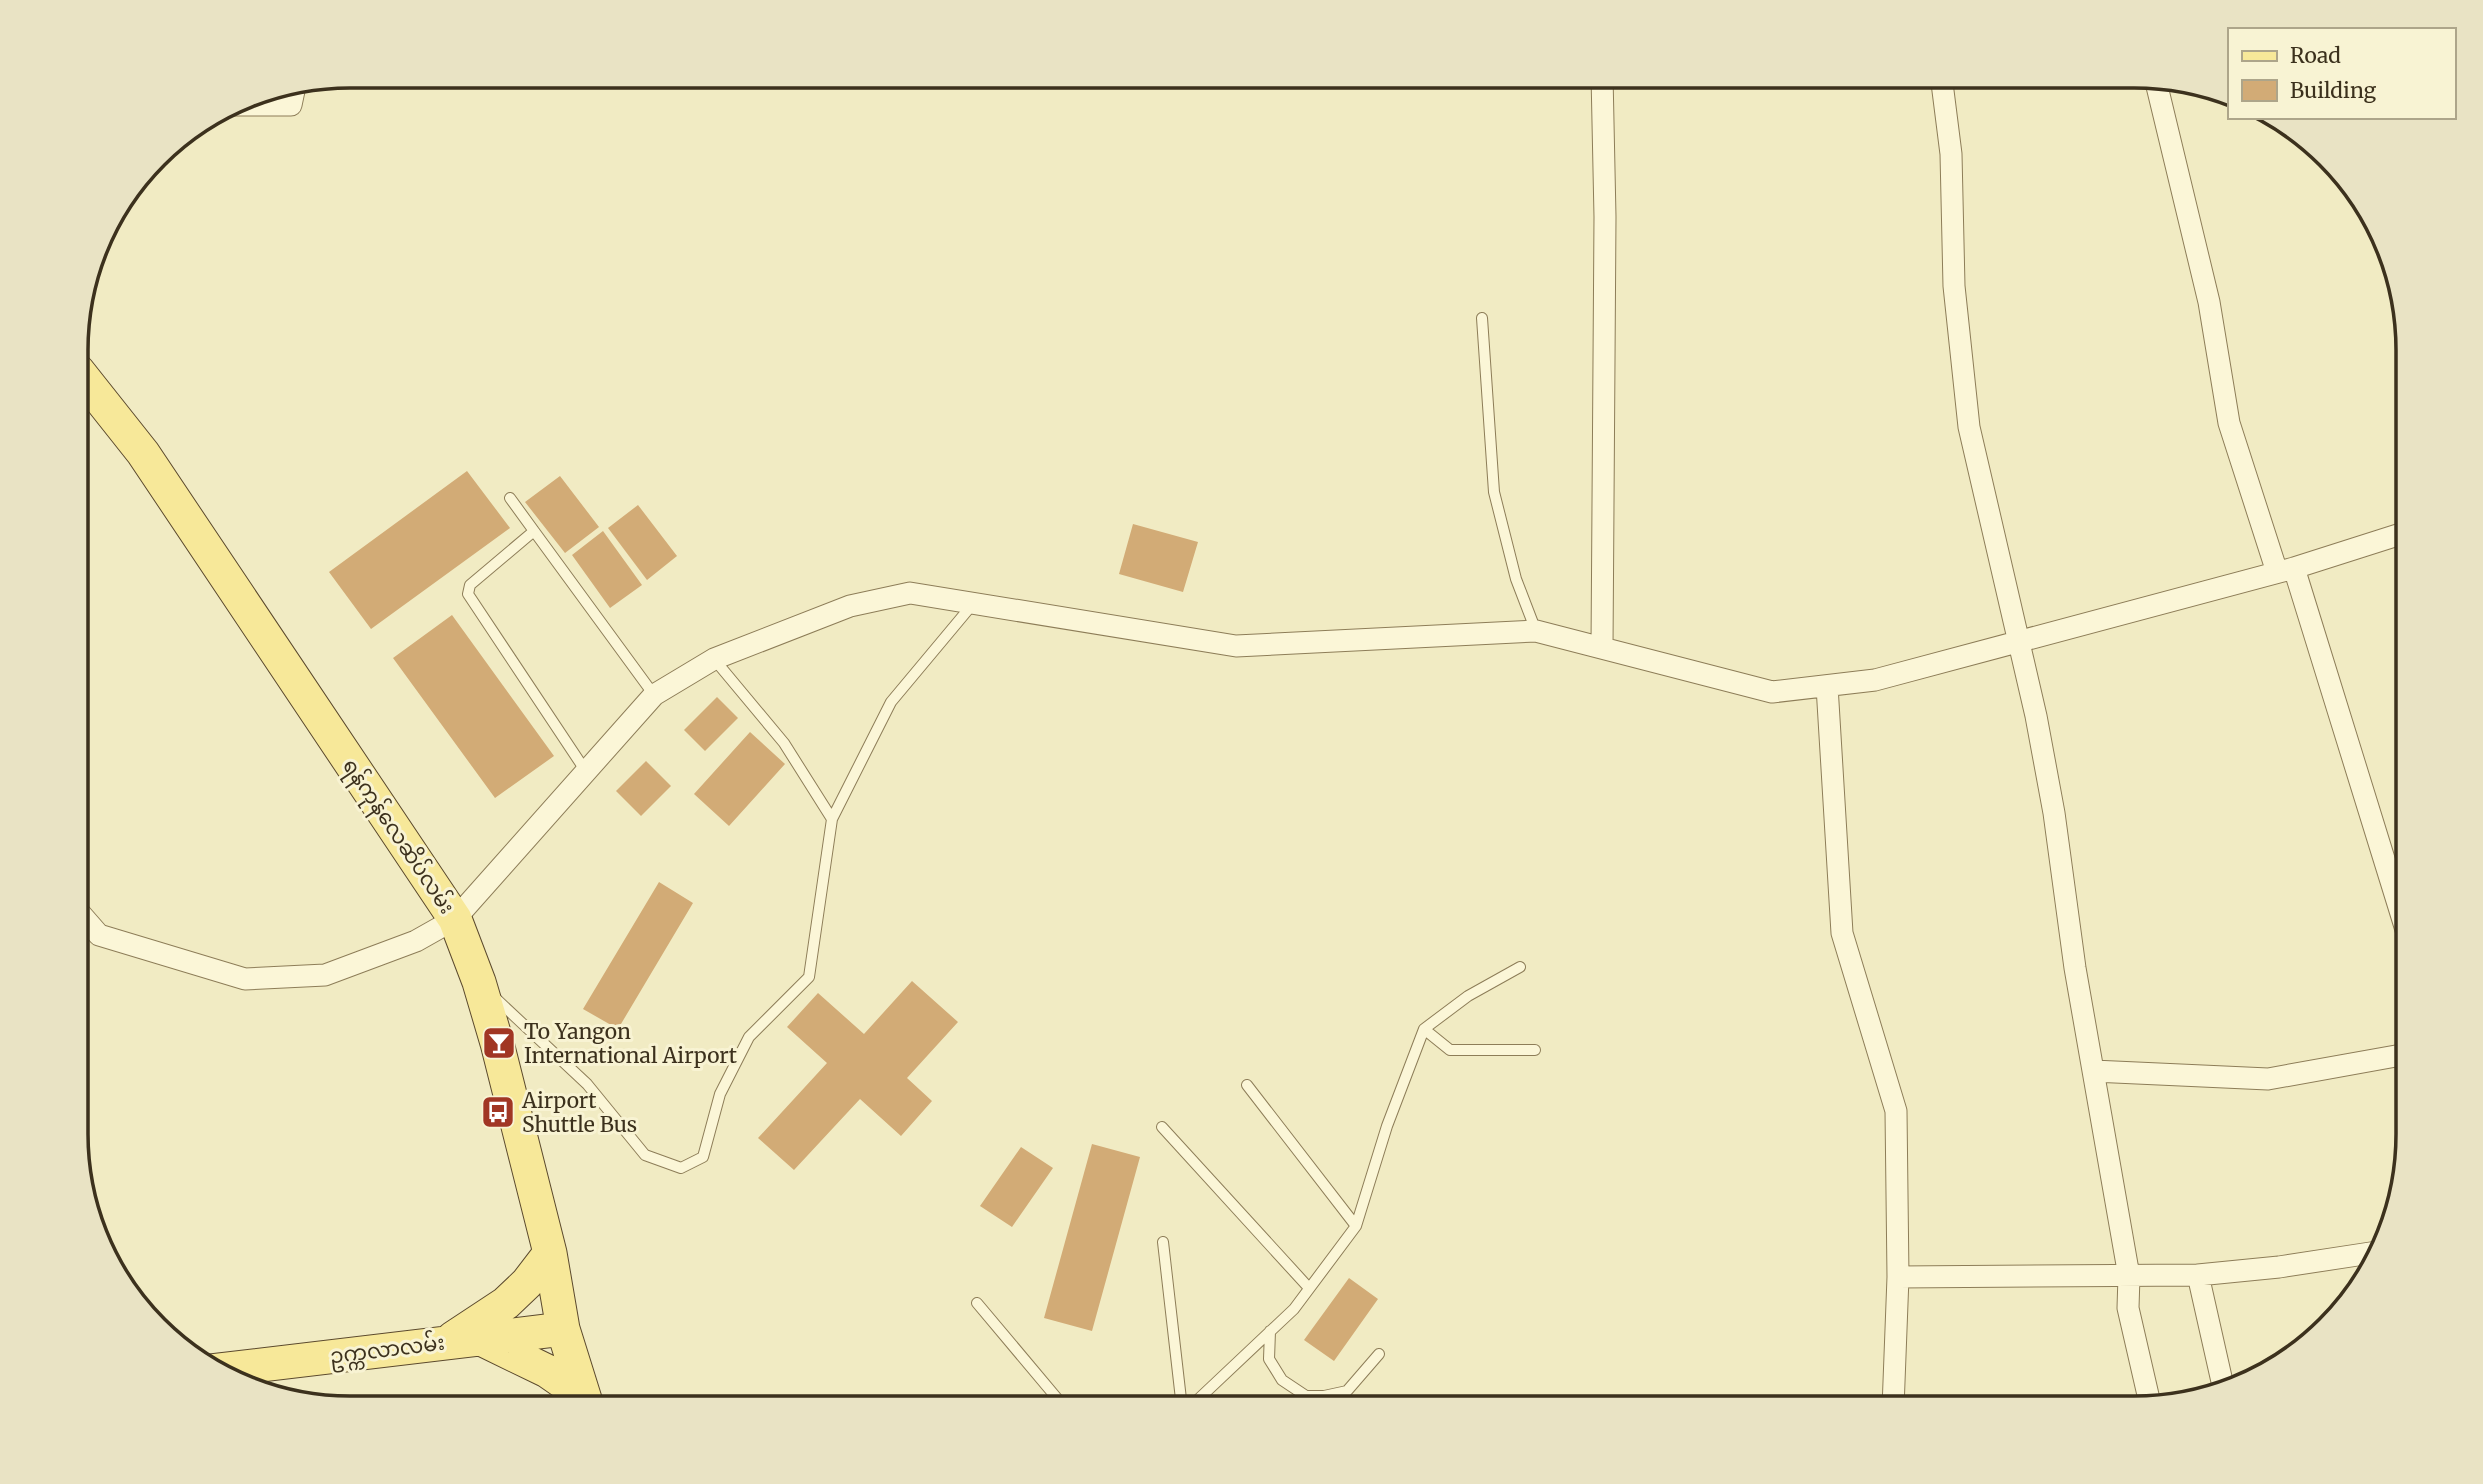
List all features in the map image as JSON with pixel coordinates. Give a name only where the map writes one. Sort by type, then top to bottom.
[{"type":"main road","name":"ရန်ကုန်လေဆိပ်လမ်း","points":[[88,384],[143,453],[454,919],[479,982],[497,1043],[550,1252],[563,1329],[583,1396]]},
{"type":"main road","points":[[550,1252],[527,1283],[463,1340],[547,1371],[577,1396]]},
{"type":"main road","name":"ဥက္ကလာလမ်း","points":[[231,1368],[563,1329]]},
{"type":"street","points":[[1602,88],[1605,230],[1602,648]]},
{"type":"street","points":[[1943,88],[1951,154],[1954,286],[1969,427],[2036,716],[2054,813],[2064,897],[2129,1276],[2128,1308],[2148,1396]]},
{"type":"street","points":[[2158,89],[2209,303],[2229,423],[2286,570],[2396,900]]},
{"type":"street","points":[[255,105],[291,104],[293,94]]},
{"type":"street","points":[[88,922],[99,935],[245,979],[325,975],[416,941],[454,919],[654,695],[714,659],[850,606],[909,593],[1236,646],[1536,631],[1772,692],[1875,680],[2286,570],[2396,535]]},
{"type":"street","points":[[1827,686],[1842,933],[1896,1111],[1898,1277],[1893,1396]]},
{"type":"street","points":[[2093,1071],[2269,1079],[2396,1056]]},
{"type":"street","points":[[1898,1277],[2198,1275],[2279,1267],[2367,1254]]},
{"type":"street","points":[[2198,1275],[2222,1382]]},
{"type":"lane","points":[[1482,318],[1494,492],[1516,579],[1536,631]]},
{"type":"lane","points":[[510,498],[654,695]]},
{"type":"lane","points":[[534,531],[470,585],[468,594],[586,770]]},
{"type":"lane","points":[[479,982],[587,1084],[645,1155],[681,1168],[703,1157],[720,1094],[749,1037],[809,977],[832,819],[891,702],[972,605]]},
{"type":"lane","points":[[714,659],[784,743],[832,819]]},
{"type":"lane","points":[[1202,1396],[1294,1309],[1356,1226],[1387,1126],[1424,1029],[1468,996],[1520,967]]},
{"type":"lane","points":[[1424,1029],[1450,1050],[1535,1050]]},
{"type":"lane","points":[[1247,1085],[1356,1226]]},
{"type":"lane","points":[[1162,1127],[1310,1287]]},
{"type":"lane","points":[[1163,1242],[1181,1396]]},
{"type":"lane","points":[[976,1303],[1055,1396]]},
{"type":"lane","points":[[1270,1331],[1269,1359],[1282,1380],[1306,1395],[1347,1391],[1379,1354]]},
{"type":"building","points":[[467,471],[510,528],[371,629],[329,572]]},
{"type":"building","points":[[560,476],[599,527],[565,553],[525,502]]},
{"type":"building","points":[[638,505],[677,556],[647,580],[608,528]]},
{"type":"building","points":[[1133,524],[1198,542],[1183,592],[1119,574]]},
{"type":"building","points":[[603,531],[642,585],[610,608],[572,555]]},
{"type":"building","points":[[452,615],[554,756],[495,798],[393,658]]},
{"type":"building","points":[[717,697],[738,718],[705,751],[684,730]]},
{"type":"building","points":[[750,732],[785,764],[729,826],[694,794]]},
{"type":"building","points":[[646,761],[671,786],[641,816],[616,791]]},
{"type":"building","points":[[659,882],[693,903],[618,1029],[583,1009]]},
{"type":"building","points":[[912,981],[958,1022],[907,1078],[932,1101],[901,1136],[860,1099],[794,1170],[758,1138],[827,1063],[787,1027],[818,993],[864,1034]]},
{"type":"building","points":[[1092,1144],[1140,1157],[1092,1331],[1044,1318]]},
{"type":"building","points":[[1021,1147],[1053,1168],[1012,1227],[980,1206]]},
{"type":"building","points":[[1349,1278],[1378,1299],[1334,1361],[1304,1340]]},
{"type":"place","name":"To Yangon International Airport","points":[[499,1043]]},
{"type":"place","name":"Airport Shuttle Bus","points":[[498,1112]]}]
